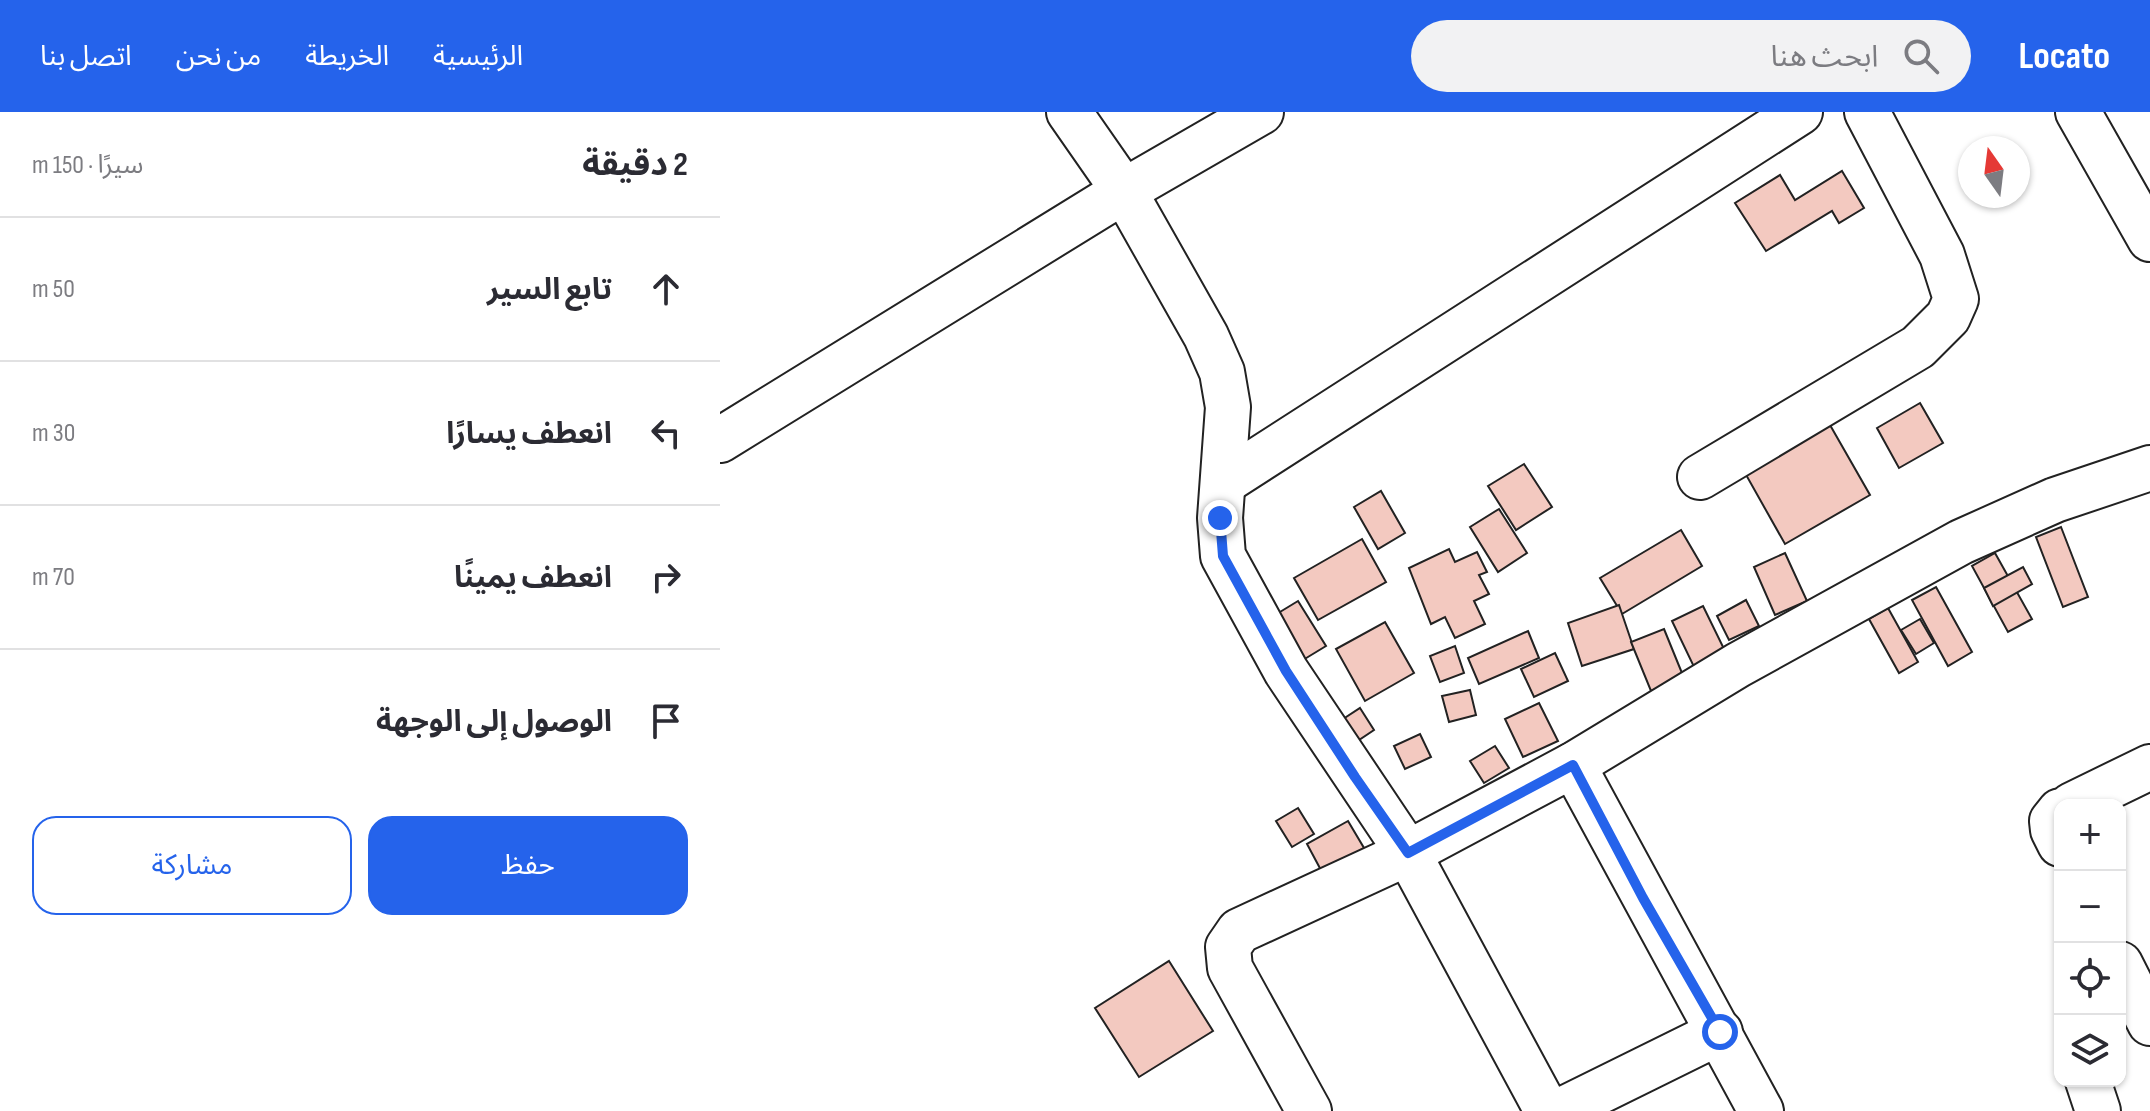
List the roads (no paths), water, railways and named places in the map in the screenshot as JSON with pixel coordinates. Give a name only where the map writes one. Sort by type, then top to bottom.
[{"type":"street","points":[[1069,112],[1124,191],[1206,336],[1222,372],[1228,407],[1220,518],[1223,556],[1286,671],[1408,853],[1545,1107],[1553,1111],[1566,1108],[1720,1032]]},
{"type":"street","points":[[720,440],[1124,191],[1261,112]]},
{"type":"street","points":[[1224,482],[1800,112]]},
{"type":"street","points":[[1700,477],[1918,347],[1948,317],[1956,299],[1942,255],[1867,112]]},
{"type":"street","points":[[2078,112],[2148,232]]},
{"type":"street","points":[[1309,1111],[1230,968],[1228,947],[1239,931],[1408,853],[1573,765],[1738,665],[1961,542],[2055,500],[2150,468]]},
{"type":"street","points":[[1573,765],[1761,1111]]},
{"type":"street","points":[[2084,799],[2150,767]]},
{"type":"street","points":[[2126,976],[2150,1023],[2126,1037]]},
{"type":"street","points":[[2090,1087],[2098,1111]]}]
